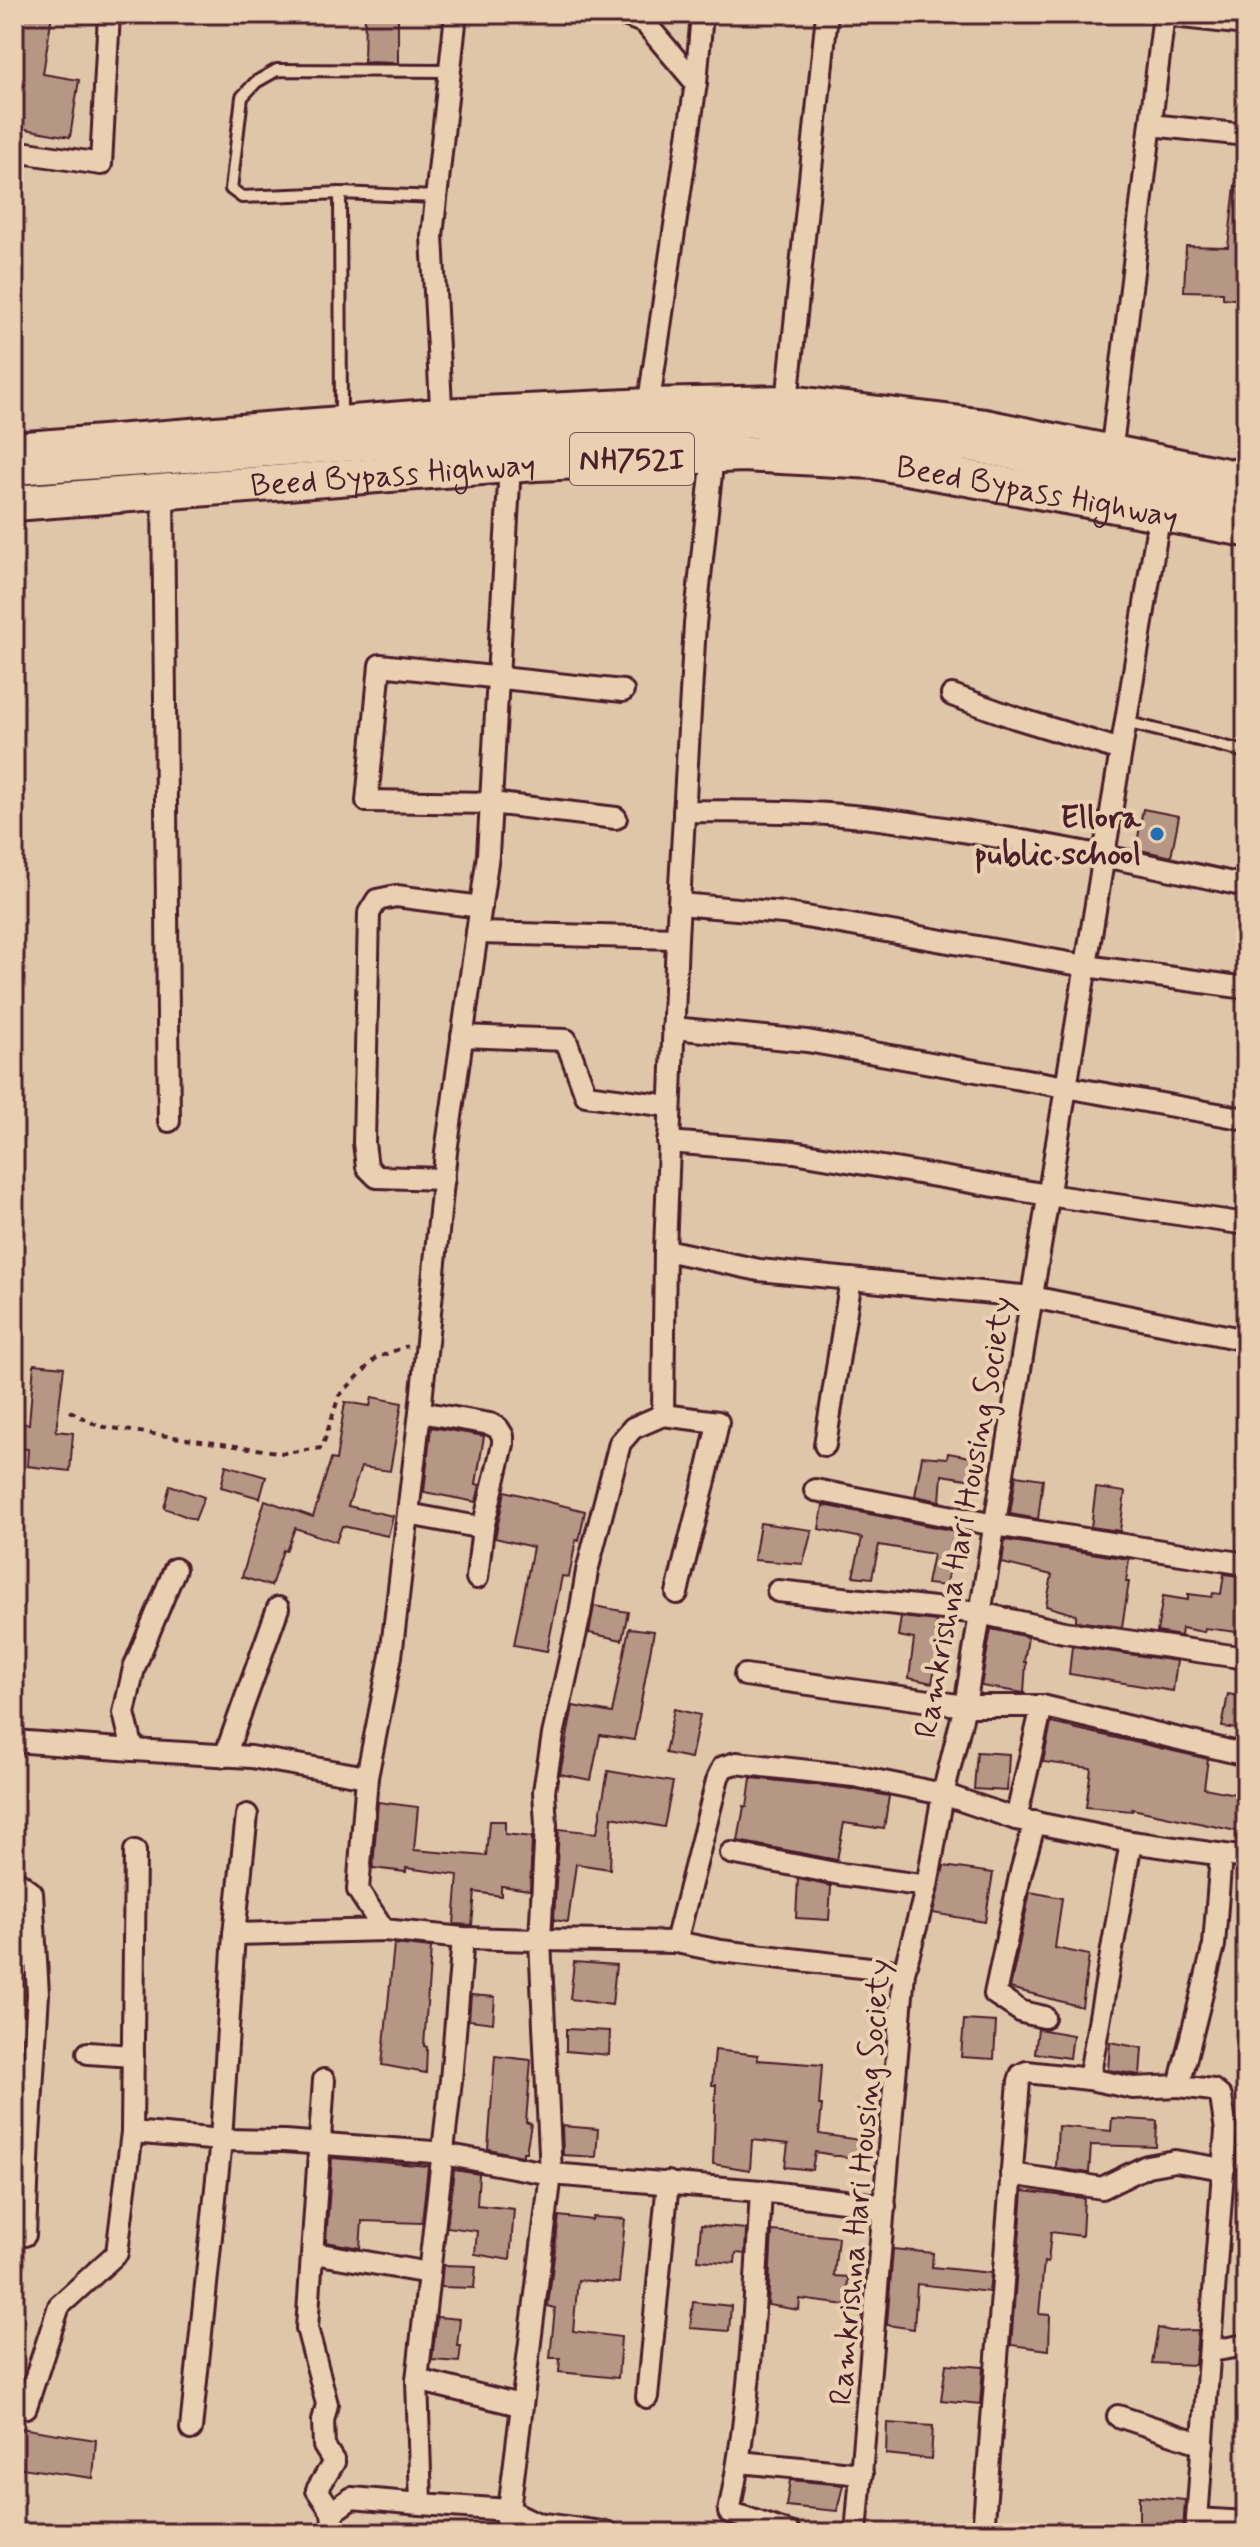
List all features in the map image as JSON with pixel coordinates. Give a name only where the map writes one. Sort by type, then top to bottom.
[{"type":"highway","name":"Beed Bypass Highway","points":[[14,467],[442,424],[648,413],[750,420],[787,411],[971,444],[1111,460],[1161,507],[1246,497]]},
{"type":"highway","name":"Beed Bypass Highway","points":[[14,503],[163,500],[510,472],[712,462],[743,454],[874,461],[1161,507],[1246,529]]},
{"type":"street","points":[[14,151],[101,164],[109,14]]},
{"type":"street","points":[[442,424],[432,236],[456,14]]},
{"type":"street","points":[[622,14],[645,23],[696,83]]},
{"type":"street","points":[[648,413],[696,83],[702,14]]},
{"type":"street","points":[[787,411],[827,14]]},
{"type":"street","points":[[1246,24],[1164,14],[1111,460],[1246,475]]},
{"type":"street","points":[[1151,125],[1246,135]]},
{"type":"street","points":[[14,445],[341,432]]},
{"type":"street","points":[[663,1415],[669,1106],[677,938],[695,624],[712,462]]},
{"type":"street","points":[[384,1930],[358,1890],[367,1777],[391,1656],[444,1179],[488,855],[510,472]]},
{"type":"street","points":[[14,518],[163,500],[169,1121]]},
{"type":"street","points":[[1161,507],[1246,543]]},
{"type":"street","name":"Ramkrishna Hari Housing Society","points":[[856,2533],[904,1972],[927,1886],[943,1794],[965,1706],[1161,507]]},
{"type":"street","points":[[616,818],[491,803],[367,801],[380,665],[623,691]]},
{"type":"street","points":[[952,695],[1121,750]]},
{"type":"street","points":[[684,811],[877,818],[1104,855],[1246,886]]},
{"type":"street","points":[[444,1179],[377,1177],[367,1167],[364,1143],[369,913],[377,900],[396,896],[481,907]]},
{"type":"street","points":[[679,904],[783,913],[1086,966],[1246,988]]},
{"type":"street","points":[[477,933],[677,938]]},
{"type":"street","points":[[673,1028],[807,1041],[1246,1119]]},
{"type":"street","points":[[462,1036],[566,1040],[586,1095],[669,1106]]},
{"type":"street","points":[[668,1142],[794,1152],[1048,1195],[1246,1224]]},
{"type":"street","points":[[665,1250],[759,1270],[1032,1297],[1246,1340]]},
{"type":"street","points":[[825,1445],[851,1279]]},
{"type":"street","points":[[420,1412],[490,1424],[498,1428],[503,1436],[483,1528],[477,1578]]},
{"type":"street","points":[[503,2533],[509,2510],[551,2174],[540,1940],[546,1825],[544,1791],[587,1571],[620,1443],[633,1428],[663,1415],[718,1422],[707,1481],[690,1535],[677,1593]]},
{"type":"street","points":[[815,1490],[995,1525],[1246,1564]]},
{"type":"street","points":[[408,1514],[483,1528]]},
{"type":"street","points":[[133,1750],[124,1713],[134,1668],[175,1569]]},
{"type":"street","points":[[778,1591],[980,1613],[1064,1632],[1246,1658]]},
{"type":"street","points":[[225,1756],[278,1608]]},
{"type":"street","points":[[745,1675],[965,1706],[1042,1706],[1246,1755]]},
{"type":"street","points":[[1042,1706],[1021,1872],[995,1994],[1022,2012],[1044,2017]]},
{"type":"street","points":[[14,1741],[251,1757],[367,1777]]},
{"type":"street","points":[[676,1942],[718,1777],[723,1767],[736,1763],[854,1776],[943,1794],[1026,1820],[1131,1842],[1246,1858]]},
{"type":"street","points":[[191,2429],[221,2140],[234,1934],[247,1815]]},
{"type":"street","points":[[1089,2079],[1131,1842]]},
{"type":"street","points":[[14,2408],[26,2407],[59,2306],[117,2253],[132,2132],[135,1851]]},
{"type":"street","points":[[731,1853],[840,1874],[927,1886]]},
{"type":"street","points":[[1179,2086],[1214,1945],[1221,1855]]},
{"type":"street","points":[[14,1879],[32,1893],[37,1979],[22,2137],[25,2235]]},
{"type":"street","points":[[234,1934],[384,1930],[463,1938],[676,1942],[721,1951],[904,1972]]},
{"type":"street","points":[[421,2504],[417,2380],[443,2154],[463,1938]]},
{"type":"street","points":[[88,2053],[133,2056]]},
{"type":"street","points":[[983,2533],[1011,2174],[1021,2075],[1027,2072],[1133,2088],[1179,2086],[1213,2090],[1221,2097],[1226,2131],[1224,2169],[1197,2526],[1246,2522]]},
{"type":"street","points":[[324,2080],[307,2328],[327,2404],[323,2421],[324,2446],[334,2462],[317,2490],[332,2512],[334,2533]]},
{"type":"street","points":[[132,2132],[443,2154],[551,2174],[668,2182],[885,2206]]},
{"type":"street","points":[[1011,2174],[1102,2188],[1147,2166],[1175,2161],[1224,2169]]},
{"type":"street","points":[[647,2397],[668,2182]]},
{"type":"street","points":[[727,2533],[739,2462],[756,2312],[761,2191]]},
{"type":"street","points":[[314,2253],[429,2273]]},
{"type":"street","points":[[1211,2351],[1246,2345]]},
{"type":"street","points":[[417,2380],[520,2405]]},
{"type":"street","points":[[1118,2416],[1203,2444]]},
{"type":"street","points":[[739,2462],[862,2474]]},
{"type":"street","points":[[332,2512],[352,2498],[509,2510],[536,2523],[608,2533]]},
{"type":"street","points":[[729,2512],[790,2533]]},
{"type":"lane","points":[[436,197],[340,193],[242,197],[231,189],[242,97],[256,82],[277,70],[449,71]]},
{"type":"lane","points":[[340,193],[341,432]]},
{"type":"lane","points":[[1125,722],[1246,752]]},
{"type":"path","points":[[70,1411],[98,1426],[284,1453],[322,1448],[339,1396],[353,1381],[376,1358],[427,1338]]},
{"type":"building","points":[[19,14],[52,14],[43,74],[79,80],[70,137],[14,127],[14,46]]},
{"type":"building","points":[[365,14],[398,14],[398,63],[364,62]]},
{"type":"building","points":[[1235,186],[1246,187],[1246,300],[1223,298],[1223,292],[1184,291],[1186,246],[1228,247]]},
{"type":"building","name":"Ellora public school","points":[[1143,809],[1179,816],[1171,857],[1136,849]]},
{"type":"building","points":[[34,1364],[64,1367],[56,1431],[73,1433],[70,1471],[27,1466],[28,1449],[14,1447],[14,1423],[29,1424]]},
{"type":"building","points":[[372,1397],[402,1403],[390,1471],[361,1467],[348,1506],[393,1516],[388,1536],[342,1526],[336,1542],[295,1528],[286,1551],[283,1550],[271,1586],[242,1577],[265,1500],[313,1517],[331,1459],[336,1460],[345,1402],[370,1406]]},
{"type":"building","points":[[431,1427],[484,1436],[476,1502],[424,1492]]},
{"type":"building","points":[[948,1453],[976,1458],[973,1480],[942,1475],[940,1501],[915,1496],[922,1456],[947,1458]]},
{"type":"building","points":[[226,1465],[266,1477],[260,1498],[221,1487]]},
{"type":"building","points":[[1016,1475],[1043,1479],[1038,1519],[1010,1514]]},
{"type":"building","points":[[170,1485],[204,1497],[195,1520],[164,1508]]},
{"type":"building","points":[[1096,1488],[1125,1492],[1120,1531],[1091,1527]]},
{"type":"building","points":[[505,1491],[585,1511],[569,1577],[562,1576],[547,1651],[514,1645],[533,1547],[495,1538]]},
{"type":"building","points":[[823,1505],[961,1532],[957,1556],[953,1555],[945,1586],[927,1584],[933,1554],[879,1545],[872,1578],[853,1576],[862,1538],[819,1529]]},
{"type":"building","points":[[760,1523],[812,1530],[803,1564],[754,1560]]},
{"type":"building","points":[[1005,1540],[1129,1559],[1122,1627],[1076,1621],[1076,1615],[1046,1606],[1052,1575],[1002,1563]]},
{"type":"building","points":[[1224,1574],[1246,1577],[1246,1633],[1205,1628],[1204,1632],[1182,1628],[1181,1636],[1157,1632],[1163,1596],[1188,1600],[1188,1594],[1212,1597],[1213,1593],[1221,1594]]},
{"type":"building","points":[[594,1606],[628,1612],[622,1640],[589,1633]]},
{"type":"building","points":[[901,1617],[936,1621],[935,1631],[942,1633],[932,1683],[909,1678],[914,1639],[898,1636]]},
{"type":"building","points":[[629,1628],[654,1631],[634,1740],[600,1735],[591,1780],[560,1774],[573,1706],[612,1713]]},
{"type":"building","points":[[991,1629],[1028,1637],[1024,1693],[981,1686]]},
{"type":"building","points":[[1072,1646],[1177,1661],[1173,1691],[1069,1674]]},
{"type":"building","points":[[1228,1694],[1246,1697],[1246,1730],[1222,1727]]},
{"type":"building","points":[[674,1709],[700,1715],[691,1758],[665,1753]]},
{"type":"building","points":[[1051,1723],[1208,1759],[1204,1788],[1246,1796],[1246,1833],[1132,1809],[1086,1807],[1091,1768],[1043,1762]]},
{"type":"building","points":[[977,1752],[1009,1754],[1007,1791],[974,1789]]},
{"type":"building","points":[[608,1771],[673,1782],[664,1827],[612,1817],[610,1869],[576,1864],[568,1922],[554,1920],[559,1829],[597,1833]]},
{"type":"building","points":[[751,1778],[889,1796],[884,1829],[844,1823],[837,1860],[738,1841]]},
{"type":"building","points":[[378,1802],[418,1807],[414,1850],[486,1856],[489,1821],[505,1821],[505,1834],[532,1837],[530,1890],[501,1886],[501,1896],[475,1892],[472,1925],[454,1924],[458,1875],[406,1868],[406,1872],[373,1868]]},
{"type":"building","points":[[944,1866],[993,1873],[985,1922],[933,1913]]},
{"type":"building","points":[[798,1879],[831,1886],[829,1920],[796,1918]]},
{"type":"building","points":[[1030,1892],[1062,1898],[1055,1948],[1089,1955],[1082,2007],[1010,1988]]},
{"type":"building","points":[[394,1944],[431,1948],[424,2046],[427,2047],[426,2073],[382,2065]]},
{"type":"building","points":[[574,1962],[616,1965],[612,2005],[570,1999]]},
{"type":"building","points":[[471,1995],[495,1997],[493,2023],[469,2020]]},
{"type":"building","points":[[964,2020],[996,2022],[994,2059],[961,2057]]},
{"type":"building","points":[[566,2029],[610,2031],[609,2055],[566,2051]]},
{"type":"building","points":[[1038,2029],[1073,2035],[1070,2058],[1035,2053]]},
{"type":"building","points":[[1110,2042],[1142,2048],[1140,2075],[1108,2070]]},
{"type":"building","points":[[715,2050],[758,2055],[758,2060],[822,2065],[819,2134],[860,2140],[858,2159],[815,2152],[812,2170],[785,2167],[788,2144],[752,2140],[750,2170],[713,2164]]},
{"type":"building","points":[[495,2056],[531,2060],[526,2122],[531,2124],[523,2156],[488,2149]]},
{"type":"building","points":[[1112,2118],[1157,2121],[1156,2147],[1091,2145],[1089,2173],[1056,2168],[1058,2126],[1111,2131]]},
{"type":"building","points":[[562,2126],[598,2129],[596,2157],[563,2155]]},
{"type":"building","points":[[332,2158],[428,2166],[422,2223],[362,2221],[360,2248],[326,2242]]},
{"type":"building","points":[[454,2170],[479,2174],[477,2205],[514,2209],[510,2260],[475,2254],[477,2231],[447,2227]]},
{"type":"building","points":[[1023,2191],[1084,2198],[1082,2236],[1051,2232],[1048,2263],[1044,2262],[1039,2314],[1050,2315],[1049,2350],[1011,2345]]},
{"type":"building","points":[[559,2216],[592,2220],[593,2217],[625,2219],[619,2283],[578,2280],[573,2331],[621,2337],[618,2378],[559,2372],[560,2358],[550,2358],[555,2308],[548,2306]]},
{"type":"building","points":[[701,2225],[746,2229],[745,2254],[736,2253],[735,2263],[698,2260]]},
{"type":"building","points":[[772,2231],[838,2237],[834,2276],[848,2277],[847,2305],[800,2299],[799,2310],[768,2305]]},
{"type":"building","points":[[893,2249],[933,2253],[932,2267],[991,2273],[989,2292],[917,2284],[914,2329],[887,2325]]},
{"type":"building","points":[[443,2265],[476,2266],[474,2288],[441,2287]]},
{"type":"building","points":[[693,2302],[731,2306],[729,2331],[690,2328]]},
{"type":"building","points":[[437,2317],[460,2319],[459,2362],[432,2360]]},
{"type":"building","points":[[1158,2328],[1198,2330],[1195,2365],[1152,2363]]},
{"type":"building","points":[[946,2364],[983,2367],[980,2404],[941,2400]]},
{"type":"building","points":[[887,2423],[933,2426],[931,2459],[886,2454]]},
{"type":"building","points":[[14,2427],[96,2440],[93,2478],[14,2467]]},
{"type":"building","points":[[790,2480],[843,2485],[837,2511],[786,2506]]},
{"type":"building","points":[[1139,2496],[1185,2500],[1183,2533],[1139,2533]]},
{"type":"place","name":"Ellora public school","points":[[1157,834]]}]
